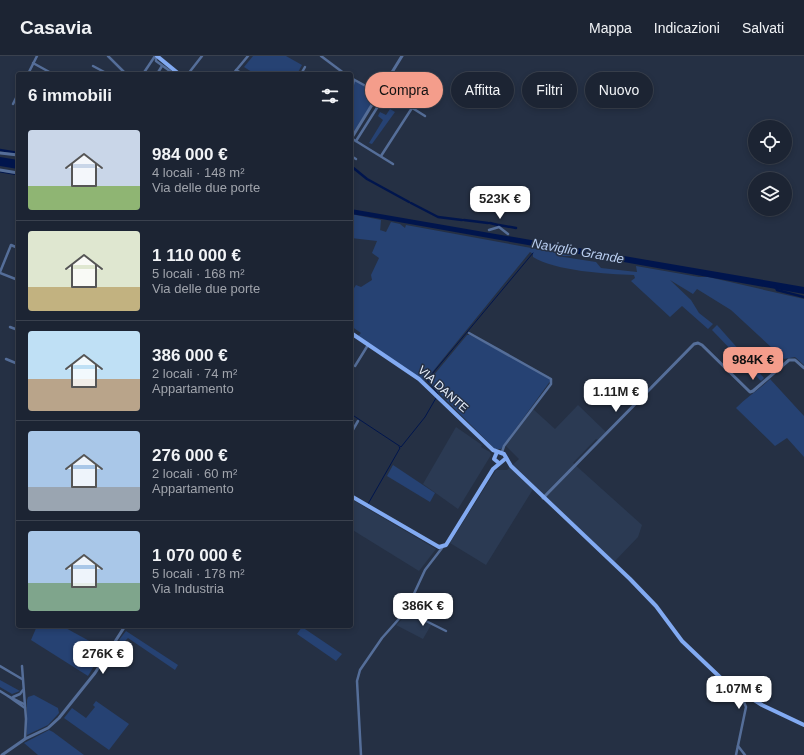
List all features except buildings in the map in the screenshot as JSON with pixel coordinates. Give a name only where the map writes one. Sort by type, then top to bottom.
[{"type":"main road","points":[[156,56],[176,72]]},
{"type":"main road","name":"VIA DANTE","points":[[353,334],[419,379],[500,452]]},
{"type":"main road","points":[[492,472],[494,456],[500,452],[502,461]]},
{"type":"main road","points":[[494,460],[502,461],[511,466],[630,579],[656,606],[682,640],[732,688],[778,714],[804,725]]},
{"type":"main road","points":[[353,497],[442,548],[446,545],[492,472],[502,461]]},
{"type":"street","points":[[29,72],[37,56]]},
{"type":"street","points":[[108,56],[124,72]]},
{"type":"street","points":[[156,56],[156,61]]},
{"type":"street","points":[[144,72],[156,56]]},
{"type":"street","points":[[190,72],[202,56]]},
{"type":"street","points":[[240,72],[236,70],[248,56]]},
{"type":"street","points":[[321,56],[342,72]]},
{"type":"street","points":[[353,135],[402,56]]},
{"type":"street","points":[[152,61],[156,61],[171,72]]},
{"type":"street","points":[[33,63],[49,72]]},
{"type":"street","points":[[93,66],[104,72]]},
{"type":"street","points":[[158,72],[162,66]]},
{"type":"street","points":[[302,72],[305,67]]},
{"type":"street","points":[[353,80],[365,86]]},
{"type":"street","points":[[13,104],[16,98]]},
{"type":"street","points":[[356,141],[377,108]]},
{"type":"street","points":[[381,156],[412,108],[425,116]]},
{"type":"street","points":[[353,139],[393,164]]},
{"type":"street","points":[[0,153],[16,155]]},
{"type":"street","points":[[0,170],[16,173]]},
{"type":"street","points":[[489,230],[499,225],[508,234]]},
{"type":"street","points":[[16,247],[10,245],[0,273],[16,279]]},
{"type":"street","points":[[10,327],[16,329]]},
{"type":"street","points":[[469,333],[552,379],[551,384],[500,452]]},
{"type":"street","points":[[543,498],[694,344],[698,343],[702,345],[750,392],[789,360],[795,360],[804,368]]},
{"type":"street","points":[[355,366],[369,344]]},
{"type":"street","points":[[6,359],[16,363]]},
{"type":"street","points":[[353,428],[358,421]]},
{"type":"street","points":[[361,755],[357,681],[358,674],[382,638],[406,611],[425,570],[442,548]]},
{"type":"street","points":[[406,611],[446,630]]},
{"type":"street","points":[[2,755],[25,739],[48,728],[59,718],[95,673],[124,628]]},
{"type":"street","points":[[0,666],[22,679]]},
{"type":"street","points":[[22,666],[25,704],[25,739]]},
{"type":"street","points":[[732,688],[730,694],[731,697],[744,702],[746,706],[736,755]]},
{"type":"street","points":[[10,697],[20,694],[23,689]]},
{"type":"street","points":[[0,691],[25,708]]},
{"type":"street","points":[[10,697],[25,704]]},
{"type":"street","points":[[738,746],[745,755]]},
{"type":"shaded area","points":[[253,56],[286,56],[302,65],[298,72],[252,72],[244,67]]},
{"type":"shaded area","points":[[354,80],[365,86],[365,108],[369,108],[353,133]]},
{"type":"shaded area","points":[[390,109],[395,112],[372,144],[369,143],[383,120],[378,116],[380,112],[386,115]]},
{"type":"shaded area","points":[[353,214],[381,220],[380,230],[386,232],[391,222],[400,224],[405,228],[406,225],[575,256],[557,256],[596,262],[601,268],[637,272],[636,266],[699,277],[708,277],[804,299],[804,365],[795,357],[784,359],[731,310],[697,289],[693,294],[670,280],[691,300],[699,313],[713,324],[708,329],[682,306],[670,317],[631,281],[635,278],[634,275],[596,273],[554,266],[533,257],[533,254],[530,252],[425,381],[358,336],[361,333],[353,327],[353,290],[356,285],[361,287],[372,280],[371,275],[379,258],[372,253],[377,241],[353,238]]},
{"type":"shaded area","points":[[717,325],[764,378],[761,381],[712,330]]},
{"type":"shaded area","points":[[467,335],[470,335],[549,377],[551,380],[501,449],[495,449],[428,382]]},
{"type":"shaded area","points":[[770,379],[804,416],[804,457],[787,438],[775,446],[736,408]]},
{"type":"shaded area","points":[[578,405],[606,432],[598,440],[596,439],[573,463],[642,525],[638,537],[614,562],[535,486],[486,565],[450,543],[496,470],[507,470],[519,459],[506,446],[533,409],[555,429]]},
{"type":"shaded area","points":[[456,427],[482,445],[481,447],[490,452],[491,455],[458,509],[423,484]]},
{"type":"shaded area","points":[[393,465],[435,493],[430,502],[387,476]]},
{"type":"shaded area","points":[[353,500],[436,549],[419,571],[353,530]]},
{"type":"shaded area","points":[[409,613],[431,625],[423,639],[396,625]]},
{"type":"shaded area","points":[[36,628],[66,628],[104,649],[88,676],[31,640]]},
{"type":"shaded area","points":[[301,628],[303,628],[342,654],[336,661],[297,634]]},
{"type":"shaded area","points":[[126,631],[178,665],[175,670],[128,638],[123,643],[119,640]]},
{"type":"shaded area","points":[[0,680],[20,691],[12,694],[0,687]]},
{"type":"shaded area","points":[[34,695],[58,708],[59,713],[48,725],[27,735],[27,700],[28,697]]},
{"type":"shaded area","points":[[96,701],[129,724],[109,750],[64,718],[72,708],[86,718],[95,707],[93,705]]},
{"type":"shaded area","points":[[49,730],[84,755],[38,755],[24,743]]},
{"type":"water","points":[[0,157],[16,160],[16,169],[0,166]]},
{"type":"water","name":"Naviglio Grande","points":[[353,209],[804,287],[804,294],[353,214]]},
{"type":"waterway","points":[[0,150],[16,153]]},
{"type":"waterway","points":[[353,168],[367,179],[409,202]]},
{"type":"waterway","points":[[0,172],[16,175]]},
{"type":"waterway","points":[[411,203],[438,217],[462,220]]},
{"type":"waterway","points":[[464,220],[488,223]]},
{"type":"waterway","points":[[490,223],[498,225]]},
{"type":"waterway","points":[[499,225],[516,228]]},
{"type":"waterway","name":"Naviglio Grande","points":[[438,394],[427,380],[533,253]]},
{"type":"waterway","points":[[775,286],[777,290],[804,297]]},
{"type":"waterway","points":[[353,415],[401,447],[425,417],[436,398]]},
{"type":"waterway","points":[[368,504],[400,448],[399,447]]}]
